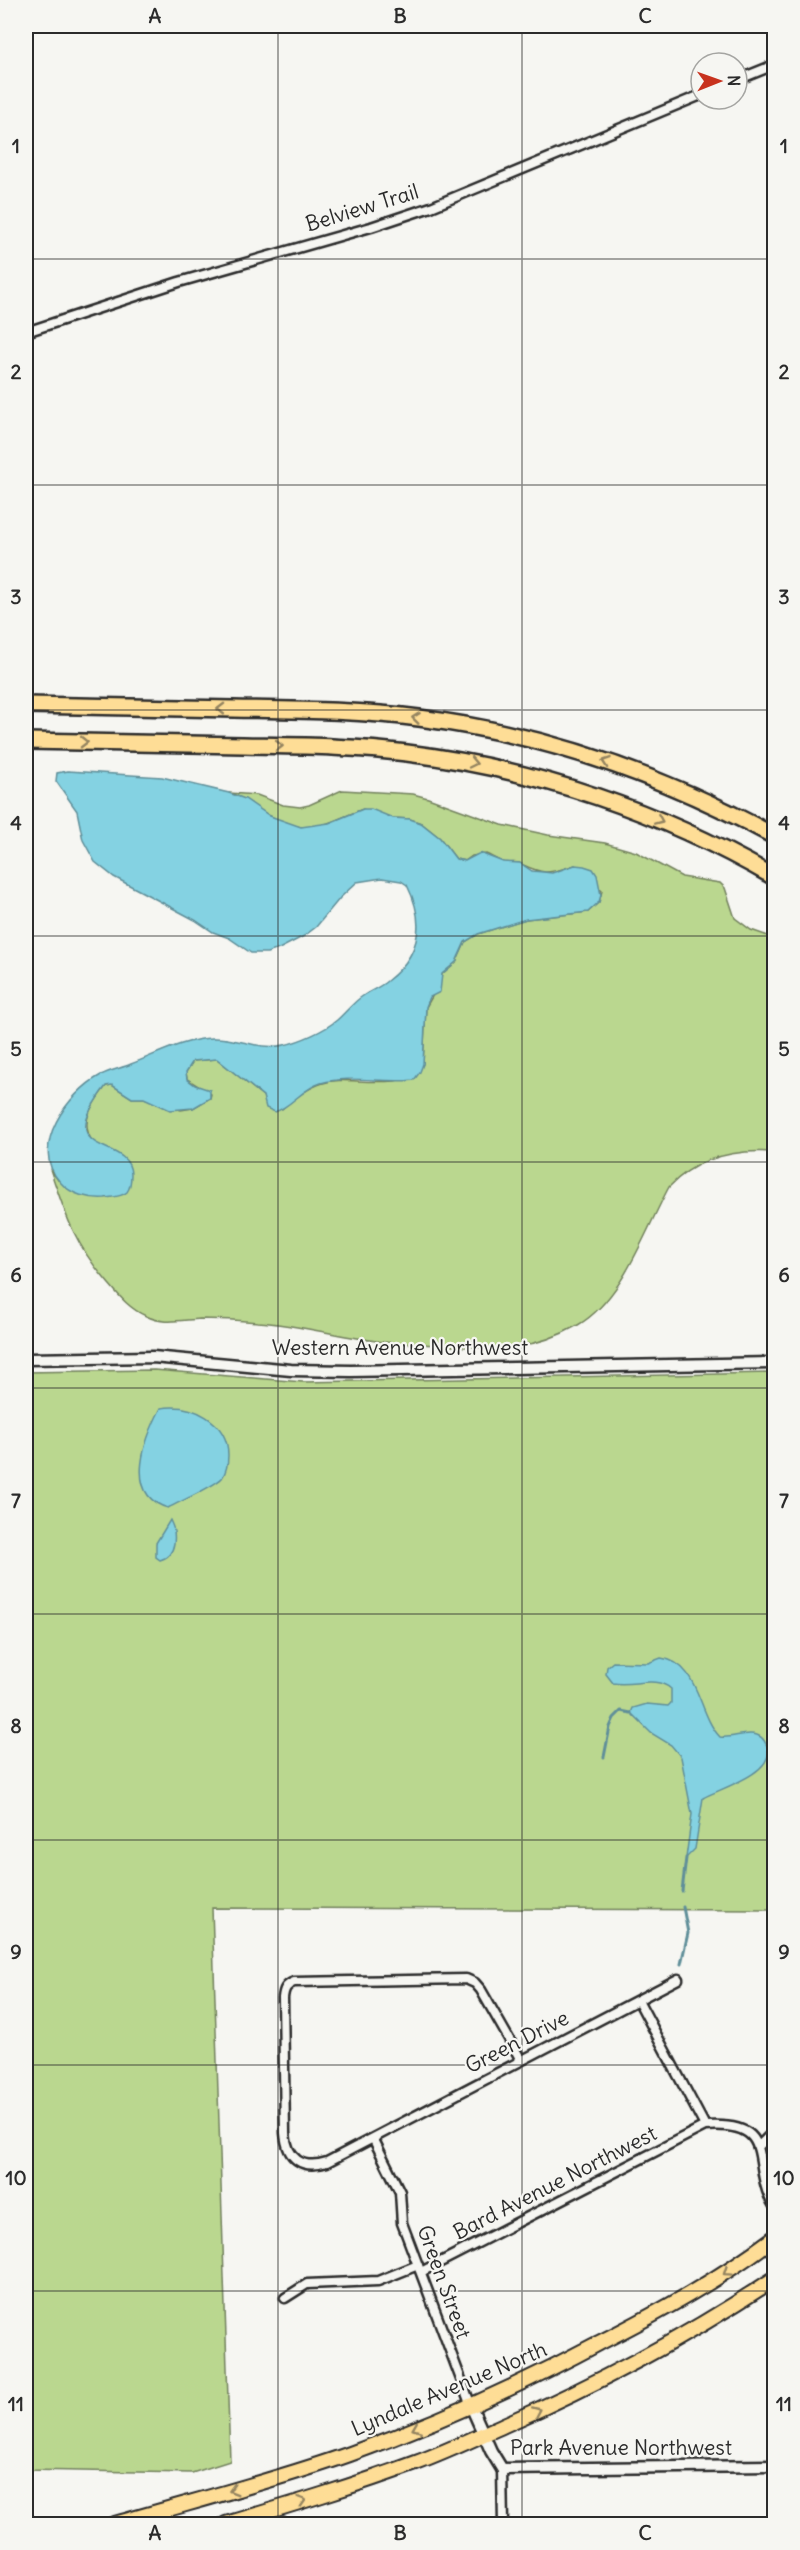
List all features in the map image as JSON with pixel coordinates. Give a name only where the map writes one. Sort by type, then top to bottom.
[{"type":"highway","points":[[26,705],[345,711],[450,723],[534,740],[609,762],[707,801],[774,836]]},
{"type":"highway","points":[[26,741],[349,748],[469,762],[541,779],[617,803],[719,847],[774,877]]},
{"type":"highway","name":"Lyndale Avenue North","points":[[115,2524],[351,2454],[471,2406],[538,2375],[664,2309],[725,2274],[774,2238]]},
{"type":"highway","points":[[226,2524],[350,2487],[425,2460],[484,2434],[615,2374],[699,2326],[774,2279]]},
{"type":"street","points":[[749,75],[774,65]]},
{"type":"street","name":"Belview Trail","points":[[26,332],[179,282],[401,217],[689,100]]},
{"type":"street","name":"Western Avenue Northwest","points":[[26,1359],[153,1358],[291,1370],[351,1371],[774,1363]]},
{"type":"street","points":[[282,2161],[291,2154],[285,2133],[284,1990],[294,1982],[466,1979],[475,1983],[481,1990],[521,2060]]},
{"type":"street","name":"Green Drive","points":[[291,2154],[300,2162],[317,2165],[678,1979]]},
{"type":"street","points":[[638,2000],[705,2126],[741,2129],[753,2137],[759,2146],[765,2184],[774,2206]]},
{"type":"street","name":"Bard Avenue Northwest","points":[[285,2298],[307,2284],[378,2281],[419,2269],[705,2126]]},
{"type":"street","points":[[759,2146],[774,2131]]},
{"type":"street","name":"Green Street","points":[[373,2138],[400,2192],[402,2223],[471,2406]]},
{"type":"street","name":"Park Avenue Northwest","points":[[471,2406],[502,2469],[774,2466]]},
{"type":"street","points":[[502,2469],[503,2524]]},
{"type":"street","points":[[26,2516],[28,2524]]},
{"type":"green space","points":[[342,790],[413,794],[502,825],[548,835],[605,843],[636,852],[682,877],[720,883],[725,888],[735,918],[751,930],[774,938],[774,1152],[745,1152],[717,1157],[692,1168],[680,1177],[669,1187],[631,1263],[608,1299],[578,1325],[546,1340],[501,1348],[469,1347],[383,1342],[251,1321],[153,1319],[135,1310],[97,1270],[73,1230],[61,1202],[50,1169],[58,1180],[94,1144],[89,1136],[87,1121],[92,1107],[106,1086],[112,1085],[132,1098],[144,1098],[181,1110],[193,1108],[210,1098],[211,1094],[187,1079],[186,1072],[193,1061],[217,1059],[263,1096],[267,1104],[282,1109],[312,1087],[324,1083],[398,1080],[423,1064],[426,1007],[440,983],[442,974],[456,962],[465,942],[478,934],[526,919],[588,912],[599,902],[602,891],[575,865],[542,872],[519,863],[503,862],[486,854],[472,856],[465,861],[456,859],[440,838],[421,823],[363,809],[317,826],[296,826],[284,823],[229,793],[257,795],[283,805],[300,807]]},
{"type":"green space","points":[[154,1370],[303,1382],[774,1373],[774,1910],[212,1908],[230,2461],[192,2473],[26,2470],[26,1372]]},
{"type":"water","points":[[68,771],[162,777],[229,793],[245,799],[270,816],[301,827],[329,823],[363,809],[371,809],[393,818],[410,819],[421,823],[440,838],[456,859],[465,861],[480,853],[503,862],[520,863],[532,871],[552,873],[575,865],[593,869],[597,875],[601,895],[599,902],[588,912],[526,919],[478,934],[465,942],[456,962],[442,974],[440,992],[430,997],[426,1007],[423,1064],[414,1080],[332,1080],[315,1085],[275,1112],[266,1108],[263,1096],[217,1059],[193,1061],[186,1072],[187,1079],[195,1085],[210,1090],[210,1098],[193,1108],[170,1110],[144,1098],[132,1098],[112,1085],[106,1086],[91,1109],[86,1125],[89,1136],[97,1143],[119,1154],[127,1162],[131,1174],[130,1183],[127,1192],[120,1196],[87,1197],[69,1190],[60,1182],[51,1168],[48,1153],[50,1138],[56,1122],[76,1094],[88,1083],[105,1073],[192,1041],[222,1038],[275,1046],[312,1035],[332,1024],[360,998],[398,971],[413,949],[418,925],[417,912],[407,885],[401,881],[382,878],[357,882],[316,927],[304,936],[267,953],[251,953],[229,938],[213,932],[114,877],[95,862],[83,840],[77,811],[56,781],[57,773]]},
{"type":"water","points":[[161,1408],[185,1408],[206,1417],[222,1433],[228,1455],[222,1478],[168,1508],[154,1501],[145,1491],[142,1478],[144,1449]]},
{"type":"water","points":[[170,1520],[174,1531],[174,1543],[170,1554],[160,1560],[156,1557],[156,1543]]},
{"type":"water","points":[[661,1658],[674,1662],[691,1679],[712,1727],[720,1737],[757,1735],[767,1745],[768,1750],[767,1759],[753,1773],[703,1798],[695,1849],[686,1858],[692,1814],[681,1757],[671,1745],[651,1733],[631,1713],[633,1708],[647,1704],[668,1706],[671,1703],[671,1689],[651,1682],[613,1683],[606,1674],[607,1667],[613,1662],[648,1663]]},
{"type":"waterway","points":[[604,1757],[614,1718],[621,1711],[631,1713]]},
{"type":"waterway","points":[[682,1891],[686,1858]]},
{"type":"waterway","points":[[681,1964],[688,1933],[683,1907]]}]
